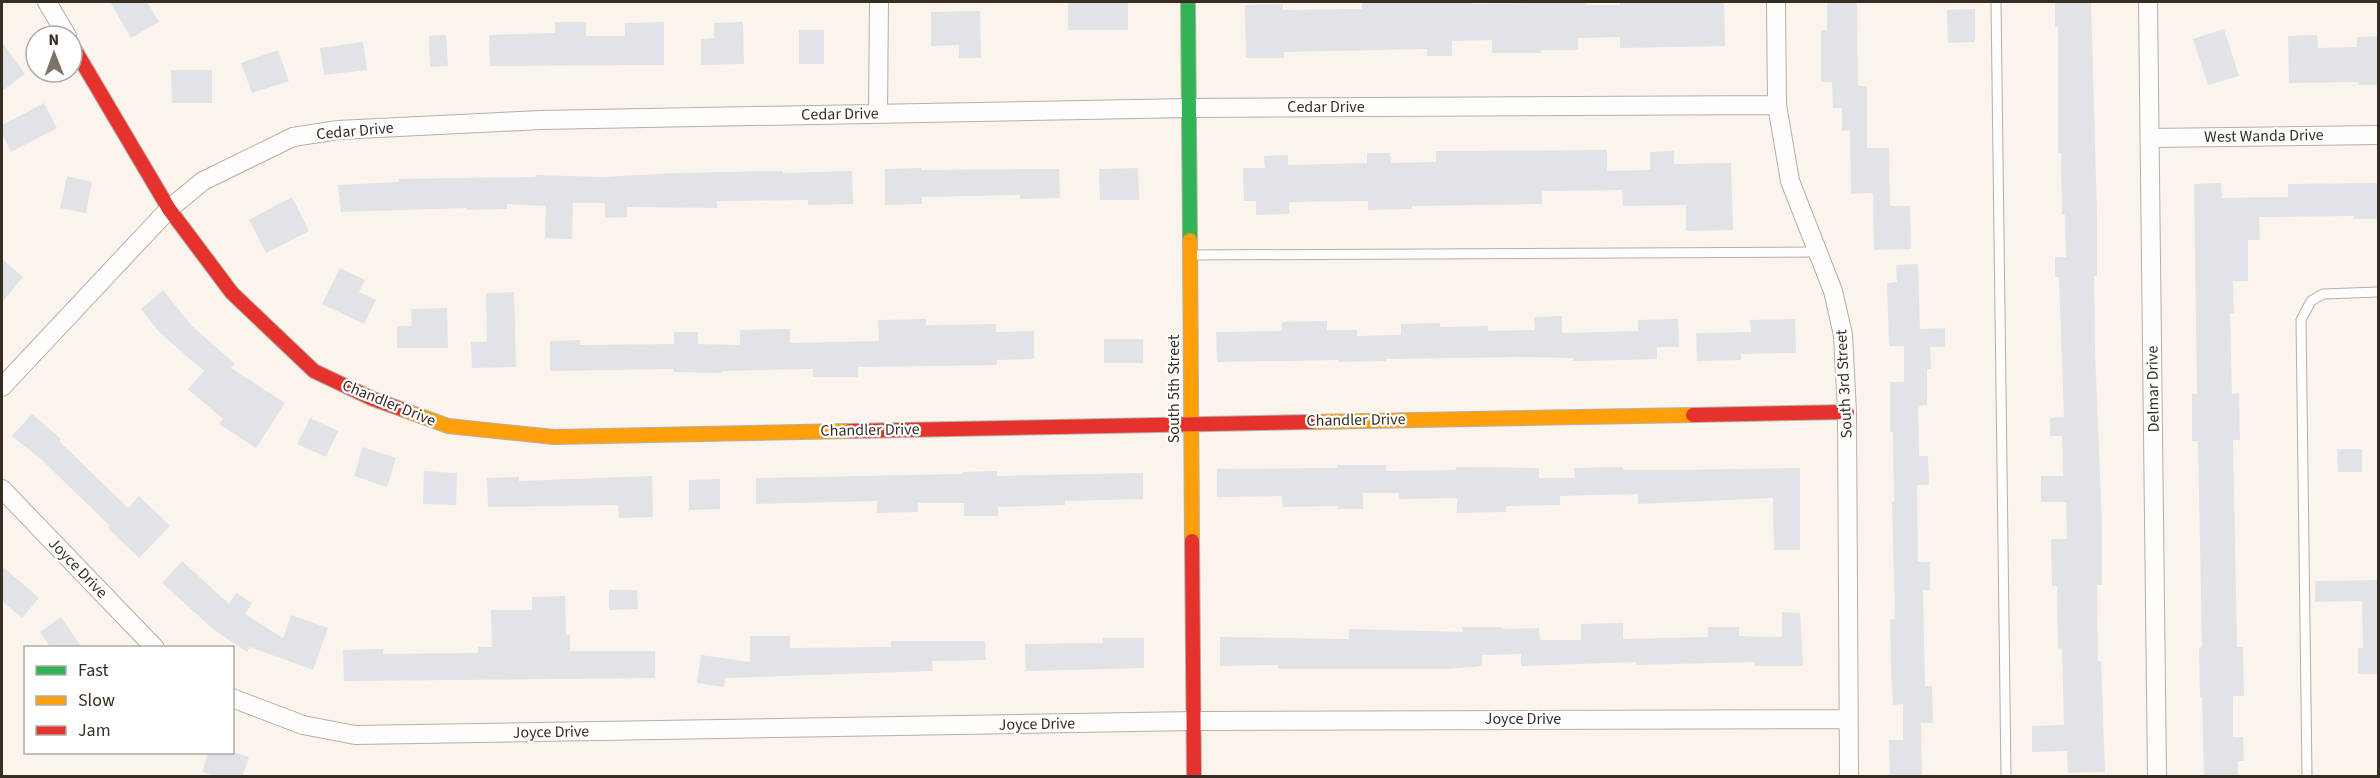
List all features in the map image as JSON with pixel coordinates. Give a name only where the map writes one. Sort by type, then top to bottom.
[{"type":"street","points":[[47,2],[60,24]]},
{"type":"street","points":[[878,113],[879,2]]},
{"type":"street","name":"South 5th Street","points":[[1188,2],[1194,777]]},
{"type":"street","name":"South 3rd Street","points":[[1776,2],[1777,105],[1790,181],[1833,291],[1843,335],[1847,412],[1849,777]]},
{"type":"street","name":"Delmar Drive","points":[[2148,2],[2157,777]]},
{"type":"street","name":"Chandler Drive","points":[[84,65],[169,209],[232,293],[314,371],[373,399],[448,426],[554,437],[1847,412]]},
{"type":"street","name":"Cedar Drive","points":[[2,387],[169,209],[203,181],[293,137],[338,129],[541,120],[878,113],[1189,108],[1777,105]]},
{"type":"street","name":"West Wanda Drive","points":[[2150,138],[2379,135]]},
{"type":"street","name":"Joyce Drive","points":[[2,489],[153,646]]},
{"type":"street","name":"Joyce Drive","points":[[234,699],[303,725],[355,735],[1194,721],[1848,719]]},
{"type":"lane","points":[[1996,2],[2006,777]]},
{"type":"lane","points":[[1189,255],[1818,252]]},
{"type":"lane","points":[[2307,777],[2301,320],[2311,301],[2323,294],[2379,292]]},
{"type":"building","points":[[110,2],[147,2],[159,22],[131,38]]},
{"type":"building","points":[[1068,2],[1128,2],[1128,30],[1068,30]]},
{"type":"building","points":[[1362,2],[1472,2],[1472,4],[1587,2],[1587,5],[1620,5],[1620,2],[1724,2],[1725,46],[1620,48],[1620,37],[1578,38],[1578,50],[1492,53],[1492,40],[1452,41],[1452,56],[1427,56],[1427,49],[1284,52],[1284,58],[1246,58],[1245,5],[1283,4],[1283,10],[1362,9]]},
{"type":"building","points":[[1827,2],[1857,2],[1858,86],[1867,86],[1867,148],[1889,148],[1890,206],[1910,206],[1911,249],[1874,250],[1873,193],[1851,194],[1850,130],[1842,131],[1842,108],[1833,108],[1832,82],[1821,82],[1821,30],[1827,30]]},
{"type":"building","points":[[2055,2],[2091,2],[2097,214],[2097,276],[2094,276],[2095,351],[2102,524],[2102,585],[2097,585],[2098,661],[2101,661],[2105,772],[2068,773],[2067,751],[2032,752],[2032,726],[2064,725],[2062,648],[2058,649],[2057,586],[2052,586],[2051,539],[2067,539],[2066,502],[2041,502],[2041,476],[2063,476],[2062,436],[2050,436],[2050,418],[2064,417],[2059,277],[2055,277],[2055,257],[2066,257],[2065,215],[2062,215],[2061,153],[2058,153],[2058,27],[2055,27]]},
{"type":"building","points":[[1975,9],[1975,42],[1948,43],[1947,10]]},
{"type":"building","points":[[980,11],[981,58],[959,58],[959,45],[931,46],[931,12]]},
{"type":"building","points":[[555,22],[586,22],[586,36],[625,36],[625,23],[664,22],[664,65],[490,66],[489,35],[555,33]]},
{"type":"building","points":[[743,22],[744,64],[701,65],[701,39],[714,38],[714,23]]},
{"type":"building","points":[[2224,29],[2239,76],[2208,85],[2193,39]]},
{"type":"building","points":[[799,30],[824,30],[824,64],[799,64]]},
{"type":"building","points":[[446,35],[448,66],[430,67],[429,36]]},
{"type":"building","points":[[2317,35],[2318,48],[2357,47],[2357,37],[2379,36],[2379,85],[2358,85],[2358,82],[2289,83],[2288,36]]},
{"type":"building","points":[[2,42],[24,75],[2,91]]},
{"type":"building","points":[[363,42],[367,70],[324,75],[320,48]]},
{"type":"building","points":[[278,50],[289,81],[252,93],[241,63]]},
{"type":"building","points":[[171,70],[212,70],[212,103],[172,103]]},
{"type":"building","points":[[44,103],[57,128],[11,152],[2,133],[2,125]]},
{"type":"building","points":[[1607,150],[1607,171],[1650,170],[1650,152],[1674,151],[1674,164],[1731,163],[1733,230],[1686,231],[1686,205],[1623,206],[1622,190],[1542,191],[1542,204],[1412,206],[1412,209],[1368,210],[1368,201],[1289,202],[1289,214],[1256,215],[1256,201],[1244,201],[1243,168],[1265,168],[1264,156],[1288,155],[1288,165],[1367,163],[1367,153],[1390,153],[1391,163],[1436,162],[1436,151]]},
{"type":"building","points":[[921,168],[921,170],[1059,169],[1060,198],[1020,199],[1020,195],[922,197],[922,204],[885,205],[885,169]]},
{"type":"building","points":[[1138,168],[1139,200],[1100,200],[1099,169]]},
{"type":"building","points":[[783,171],[783,173],[852,171],[853,204],[808,205],[808,200],[717,201],[717,208],[627,207],[627,217],[605,218],[605,203],[573,203],[572,239],[545,238],[546,206],[507,204],[507,209],[341,212],[338,185],[399,182],[398,179],[535,177],[536,175],[605,177]]},
{"type":"building","points":[[67,176],[92,182],[86,213],[60,208]]},
{"type":"building","points":[[2221,183],[2222,198],[2288,197],[2288,184],[2379,183],[2379,219],[2354,219],[2354,216],[2259,217],[2260,240],[2248,240],[2248,281],[2233,281],[2234,313],[2230,313],[2232,394],[2239,393],[2240,440],[2233,440],[2237,647],[2243,647],[2244,696],[2233,696],[2233,737],[2243,737],[2244,761],[2238,761],[2238,777],[2204,777],[2199,648],[2202,647],[2198,441],[2192,441],[2192,394],[2197,394],[2194,184]]},
{"type":"building","points":[[292,197],[309,231],[266,253],[249,220]]},
{"type":"building","points":[[2,259],[23,277],[2,302]]},
{"type":"building","points":[[1918,264],[1920,329],[1945,328],[1945,347],[1930,347],[1931,369],[1927,369],[1927,405],[1918,406],[1919,456],[1928,456],[1929,485],[1917,485],[1918,562],[1930,562],[1930,590],[1923,590],[1925,686],[1932,686],[1933,723],[1921,723],[1922,777],[1890,777],[1889,740],[1903,740],[1903,704],[1893,705],[1891,670],[1890,619],[1895,619],[1893,432],[1890,432],[1890,382],[1904,382],[1904,346],[1889,346],[1887,283],[1897,282],[1896,265]]},
{"type":"building","points":[[340,268],[365,280],[359,292],[376,300],[364,324],[322,304]]},
{"type":"building","points":[[163,290],[192,326],[235,364],[231,368],[285,403],[256,448],[219,424],[223,419],[188,389],[204,371],[159,332],[141,309]]},
{"type":"building","points":[[514,292],[516,367],[472,368],[471,342],[487,342],[486,293]]},
{"type":"building","points":[[447,308],[448,348],[397,348],[397,326],[412,326],[411,309]]},
{"type":"building","points":[[1562,316],[1562,333],[1638,331],[1638,320],[1678,319],[1679,347],[1657,347],[1657,359],[1573,361],[1573,358],[1518,357],[1339,362],[1339,360],[1217,362],[1216,332],[1282,331],[1282,322],[1327,321],[1327,330],[1357,330],[1357,336],[1401,335],[1401,324],[1440,323],[1440,327],[1488,326],[1488,331],[1535,330],[1534,317]]},
{"type":"building","points":[[926,319],[926,325],[996,324],[996,332],[1034,331],[1034,359],[997,360],[997,365],[858,367],[858,377],[813,377],[813,369],[722,371],[722,373],[673,372],[673,369],[550,371],[550,341],[580,340],[580,345],[674,344],[674,332],[698,332],[698,344],[740,345],[740,330],[790,329],[790,343],[879,341],[878,320]]},
{"type":"building","points":[[1795,319],[1796,353],[1741,354],[1741,360],[1697,361],[1696,333],[1751,332],[1750,320]]},
{"type":"building","points":[[1104,339],[1143,339],[1143,363],[1104,363]]},
{"type":"building","points":[[32,414],[61,439],[59,441],[128,508],[139,496],[170,526],[139,558],[108,528],[110,526],[42,460],[12,436]]},
{"type":"building","points":[[310,418],[338,431],[326,457],[297,444]]},
{"type":"building","points":[[363,447],[396,458],[387,487],[354,476]]},
{"type":"building","points":[[2337,449],[2362,449],[2362,472],[2338,472]]},
{"type":"building","points":[[1337,465],[1386,465],[1386,471],[1456,470],[1456,467],[1539,468],[1539,478],[1575,478],[1574,468],[1623,467],[1623,470],[1677,470],[1800,468],[1800,550],[1774,550],[1773,498],[1638,504],[1638,494],[1560,496],[1560,505],[1506,506],[1506,512],[1457,513],[1457,498],[1399,499],[1399,493],[1363,493],[1363,509],[1338,509],[1338,506],[1283,507],[1282,496],[1217,497],[1217,469],[1337,468]]},
{"type":"building","points":[[424,471],[457,473],[456,505],[423,504]]},
{"type":"building","points":[[997,471],[997,476],[1143,473],[1143,499],[1065,501],[1065,505],[998,507],[998,516],[964,516],[964,503],[918,503],[918,512],[877,513],[877,501],[756,504],[756,478],[963,474],[963,472]]},
{"type":"building","points":[[652,476],[653,517],[619,518],[618,505],[488,507],[487,478],[519,477],[519,481]]},
{"type":"building","points":[[720,479],[720,509],[689,510],[689,480]]},
{"type":"building","points":[[182,561],[229,604],[236,593],[252,603],[245,614],[283,638],[291,615],[328,628],[313,670],[250,647],[247,652],[213,629],[162,583]]},
{"type":"building","points":[[2,566],[39,598],[22,618],[2,601]]},
{"type":"building","points":[[2379,580],[2379,674],[2358,674],[2358,648],[2363,648],[2362,601],[2315,602],[2315,581]]},
{"type":"building","points":[[609,590],[637,590],[638,609],[609,610]]},
{"type":"building","points":[[565,596],[566,635],[570,635],[570,651],[655,651],[655,678],[344,681],[343,650],[383,649],[383,654],[478,653],[478,647],[492,647],[491,610],[532,610],[532,597]]},
{"type":"building","points":[[1782,612],[1800,613],[1803,666],[1755,666],[1755,662],[1636,665],[1636,662],[1521,666],[1521,654],[1482,655],[1482,666],[1446,669],[1278,669],[1278,665],[1220,666],[1220,637],[1349,639],[1349,629],[1463,632],[1462,627],[1502,627],[1502,629],[1539,628],[1540,640],[1581,640],[1581,624],[1623,623],[1623,639],[1708,637],[1708,627],[1739,627],[1739,636],[1782,637]]},
{"type":"building","points":[[61,617],[81,646],[50,646],[40,632]]},
{"type":"building","points":[[750,636],[790,636],[790,648],[891,647],[891,641],[985,641],[986,660],[932,661],[933,671],[725,678],[724,687],[697,683],[701,655],[750,662]]},
{"type":"building","points":[[1103,638],[1144,638],[1144,668],[1026,671],[1025,644],[1103,643]]},
{"type":"building","points":[[236,753],[249,757],[242,777],[217,777],[202,772],[208,754]]},
{"type":"traffic: fast","points":[[1188,2],[1190,240]]},
{"type":"traffic: slow","points":[[1190,240],[1192,541]]},
{"type":"traffic: slow","points":[[404,410],[448,426],[554,437],[850,431]]},
{"type":"traffic: slow","points":[[1311,422],[1693,415]]},
{"type":"traffic: jam","points":[[84,65],[169,209],[232,293],[314,371],[373,399],[404,410]]},
{"type":"traffic: jam","points":[[1693,415],[1847,412]]},
{"type":"traffic: jam","points":[[850,431],[1311,422]]},
{"type":"traffic: jam","points":[[1192,541],[1194,776]]}]
